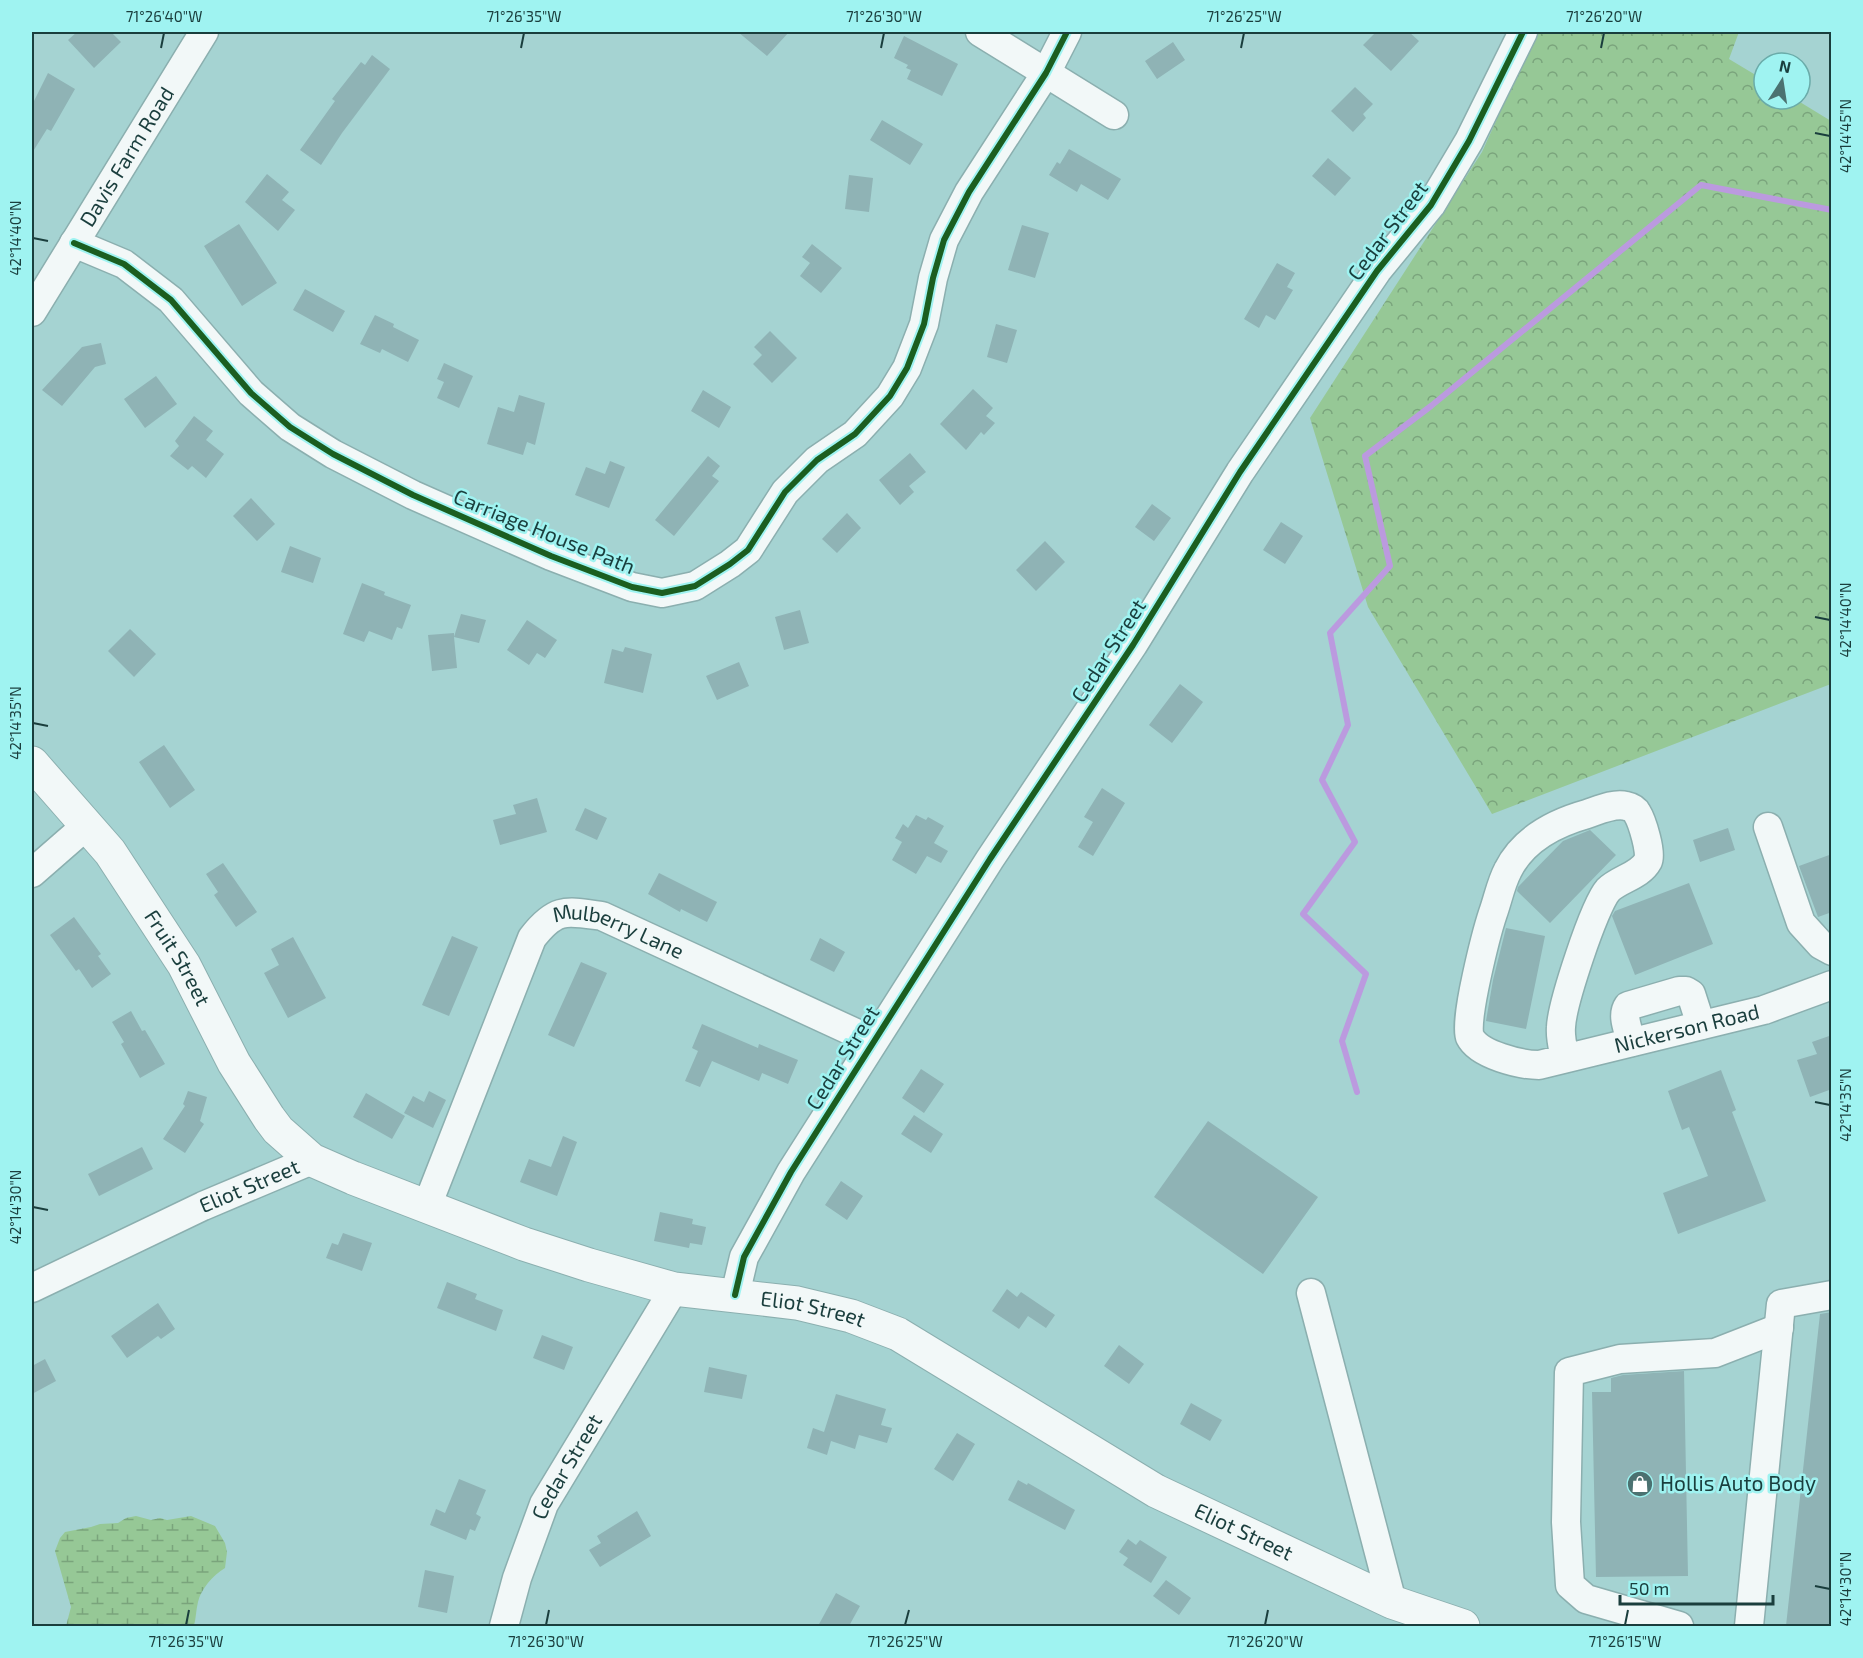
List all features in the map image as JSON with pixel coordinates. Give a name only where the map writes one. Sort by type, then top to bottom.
[{"type":"main road","name":"Fruit Street","points":[[32,763],[110,852],[184,965],[234,1063],[269,1118],[278,1130],[312,1160]]},
{"type":"main road","name":"Eliot Street","points":[[312,1160],[524,1244],[589,1265],[675,1288],[797,1303],[851,1316],[898,1334],[1156,1491],[1392,1602],[1463,1626]]},
{"type":"street","name":"Davis Farm Road","points":[[32,312],[204,32]]},
{"type":"street","points":[[980,32],[1114,115]]},
{"type":"street","name":"Carriage House Path","points":[[74,243],[124,264],[171,300],[251,393],[290,427],[333,454],[413,495],[551,556],[632,587],[662,593],[695,586],[748,550],[784,492],[817,460],[855,434],[890,396],[908,368],[924,324],[933,278],[944,240],[969,192],[1046,73],[1067,32]]},
{"type":"street","name":"Cedar Street","points":[[735,1295],[744,1257],[791,1172],[990,859],[1133,645],[1240,472],[1377,271],[1431,205],[1469,141],[1522,32]]},
{"type":"street","points":[[1629,806],[1636,811],[1639,817],[1649,848],[1648,860],[1642,868],[1608,890],[1600,903],[1574,976],[1563,1013],[1561,1039],[1552,1061],[1529,1065],[1491,1054],[1478,1046],[1469,1034],[1470,1012],[1490,921],[1508,871],[1526,844],[1579,816],[1611,807],[1629,806]]},
{"type":"street","points":[[32,873],[87,825]]},
{"type":"street","points":[[1768,827],[1801,923],[1821,945],[1832,951]]},
{"type":"street","name":"Mulberry Lane","points":[[427,1206],[532,938],[544,923],[566,911],[602,916],[873,1041]]},
{"type":"street","name":"Nickerson Road","points":[[1552,1061],[1764,1010],[1832,986]]},
{"type":"street","points":[[1632,1042],[1624,1011],[1628,1006],[1679,991],[1691,994],[1701,1025]]},
{"type":"street","name":"Eliot Street","points":[[32,1288],[203,1206],[312,1160]]},
{"type":"street","name":"Cedar Street","points":[[504,1626],[517,1578],[544,1504],[675,1288]]},
{"type":"street","points":[[1311,1293],[1392,1602]]},
{"type":"street","points":[[1749,1626],[1781,1304],[1832,1295]]},
{"type":"street","points":[[1679,1626],[1586,1599],[1570,1585],[1566,1522],[1569,1372],[1620,1359],[1715,1353],[1779,1328]]},
{"type":"green space","points":[[1536,32],[1739,32],[1729,59],[1752,73],[1752,111],[1812,109],[1831,121],[1831,684],[1492,814],[1368,607],[1310,418],[1482,152]]},
{"type":"green space","points":[[136,1516],[151,1520],[160,1518],[167,1520],[191,1516],[215,1526],[225,1543],[227,1552],[225,1568],[212,1578],[202,1592],[194,1626],[66,1626],[71,1607],[55,1551],[60,1538],[65,1532],[100,1524],[118,1523]]},
{"type":"building","points":[[77,32],[111,32],[121,42],[94,68],[68,40]]},
{"type":"building","points":[[738,32],[789,32],[767,56]]},
{"type":"building","points":[[1376,32],[1409,32],[1419,41],[1391,71],[1363,45]]},
{"type":"building","points":[[904,36],[958,64],[942,96],[907,79],[911,70],[906,68],[908,65],[894,58]]},
{"type":"building","points":[[1173,42],[1185,60],[1157,79],[1145,61]]},
{"type":"building","points":[[372,55],[390,69],[321,165],[300,150],[335,101],[332,99],[361,62],[365,65]]},
{"type":"building","points":[[48,73],[75,89],[51,131],[47,129],[32,153],[32,105]]},
{"type":"building","points":[[1355,87],[1373,104],[1363,114],[1366,118],[1353,132],[1331,111]]},
{"type":"building","points":[[882,120],[923,144],[910,165],[870,140]]},
{"type":"building","points":[[1069,149],[1121,179],[1108,200],[1081,184],[1077,192],[1049,175],[1057,162],[1060,164]]},
{"type":"building","points":[[1328,158],[1351,178],[1335,196],[1312,176]]},
{"type":"building","points":[[267,174],[289,192],[282,200],[295,210],[278,231],[245,202]]},
{"type":"building","points":[[849,175],[873,178],[869,212],[845,209]]},
{"type":"building","points":[[239,224],[277,283],[242,306],[204,246]]},
{"type":"building","points":[[1022,225],[1049,233],[1035,278],[1008,270]]},
{"type":"building","points":[[812,244],[842,268],[821,293],[800,276],[810,263],[802,257]]},
{"type":"building","points":[[1277,263],[1295,273],[1287,287],[1293,290],[1275,320],[1266,315],[1259,328],[1244,319]]},
{"type":"building","points":[[305,289],[345,311],[333,332],[293,310]]},
{"type":"building","points":[[375,315],[419,340],[408,362],[382,349],[380,353],[360,344]]},
{"type":"building","points":[[996,324],[1017,330],[1007,363],[987,357]]},
{"type":"building","points":[[770,331],[797,358],[772,383],[753,364],[762,355],[754,347]]},
{"type":"building","points":[[101,343],[106,364],[95,367],[62,406],[42,390],[82,347]]},
{"type":"building","points":[[444,363],[473,376],[459,408],[437,398],[444,382],[437,379]]},
{"type":"building","points":[[156,376],[177,404],[145,428],[124,399]]},
{"type":"building","points":[[973,389],[993,408],[986,416],[995,423],[984,435],[981,432],[966,450],[940,424]]},
{"type":"building","points":[[703,390],[731,407],[719,428],[691,411]]},
{"type":"building","points":[[519,395],[545,403],[535,445],[527,442],[523,455],[487,444],[498,407],[514,412]]},
{"type":"building","points":[[194,416],[213,431],[206,440],[224,454],[206,478],[192,466],[188,470],[170,456],[179,446],[175,441]]},
{"type":"building","points":[[910,453],[926,472],[909,486],[914,492],[900,505],[879,480]]},
{"type":"building","points":[[708,456],[720,466],[712,476],[719,481],[674,536],[655,520]]},
{"type":"building","points":[[610,461],[625,467],[609,508],[575,495],[586,467],[605,474]]},
{"type":"building","points":[[251,498],[275,524],[257,541],[233,516]]},
{"type":"building","points":[[1152,504],[1171,518],[1154,541],[1135,527]]},
{"type":"building","points":[[847,513],[861,528],[837,553],[822,539]]},
{"type":"building","points":[[1281,522],[1303,536],[1285,564],[1263,550]]},
{"type":"building","points":[[1045,541],[1065,562],[1036,591],[1016,570]]},
{"type":"building","points":[[290,546],[321,558],[313,583],[281,572]]},
{"type":"building","points":[[362,583],[385,592],[384,595],[411,605],[402,629],[397,627],[392,640],[369,631],[364,642],[343,634]]},
{"type":"building","points":[[800,610],[809,643],[784,650],[775,617]]},
{"type":"building","points":[[461,614],[486,620],[479,643],[454,637]]},
{"type":"building","points":[[527,620],[557,640],[545,658],[537,653],[529,665],[507,650]]},
{"type":"building","points":[[130,629],[156,654],[134,677],[108,651]]},
{"type":"building","points":[[454,633],[457,668],[432,671],[428,635]]},
{"type":"building","points":[[625,647],[652,654],[643,693],[604,683],[612,649],[623,652]]},
{"type":"building","points":[[739,662],[749,686],[717,700],[706,676]]},
{"type":"building","points":[[1180,684],[1203,702],[1172,743],[1149,725]]},
{"type":"building","points":[[164,745],[195,790],[170,808],[139,762]]},
{"type":"building","points":[[1102,788],[1125,803],[1093,856],[1078,847],[1093,822],[1084,817]]},
{"type":"building","points":[[537,798],[547,832],[500,845],[493,820],[516,814],[513,805]]},
{"type":"building","points":[[585,808],[607,818],[597,840],[575,830]]},
{"type":"building","points":[[916,815],[926,820],[928,817],[944,826],[934,843],[948,851],[941,863],[927,856],[916,874],[892,860],[902,842],[895,838],[903,824],[908,828]]},
{"type":"building","points":[[1728,828],[1735,850],[1700,862],[1693,840]]},
{"type":"building","points":[[1590,830],[1616,855],[1550,923],[1517,891],[1518,887],[1563,841]]},
{"type":"building","points":[[1832,854],[1832,912],[1818,917],[1799,866]]},
{"type":"building","points":[[223,863],[257,912],[236,927],[214,895],[218,892],[206,874]]},
{"type":"building","points":[[659,873],[717,902],[707,922],[681,909],[680,912],[648,894]]},
{"type":"building","points":[[1689,883],[1713,944],[1635,975],[1612,916],[1615,911]]},
{"type":"building","points":[[74,917],[101,954],[98,956],[111,974],[92,988],[79,969],[76,971],[50,935]]},
{"type":"building","points":[[1506,928],[1545,936],[1526,1029],[1486,1021]]},
{"type":"building","points":[[452,936],[478,947],[449,1016],[422,1005]]},
{"type":"building","points":[[293,937],[326,998],[288,1018],[264,973],[279,965],[271,949]]},
{"type":"building","points":[[820,938],[845,952],[834,972],[810,960]]},
{"type":"building","points":[[581,962],[607,973],[574,1047],[548,1035]]},
{"type":"building","points":[[131,1011],[165,1064],[140,1078],[112,1022]]},
{"type":"building","points":[[702,1024],[758,1048],[759,1044],[798,1060],[788,1084],[762,1073],[759,1081],[712,1061],[700,1087],[685,1081],[698,1051],[692,1048]]},
{"type":"building","points":[[1832,1035],[1832,1089],[1810,1097],[1797,1060],[1817,1054],[1812,1042]]},
{"type":"building","points":[[921,1069],[944,1084],[924,1113],[902,1098]]},
{"type":"building","points":[[1721,1070],[1736,1110],[1732,1112],[1766,1201],[1678,1234],[1663,1193],[1708,1176],[1689,1127],[1682,1130],[1668,1091]]},
{"type":"building","points":[[188,1091],[207,1097],[200,1121],[204,1124],[185,1153],[163,1139],[185,1106],[183,1104]]},
{"type":"building","points":[[429,1091],[446,1100],[433,1128],[404,1113],[413,1096],[424,1102]]},
{"type":"building","points":[[366,1093],[405,1116],[392,1139],[353,1117]]},
{"type":"building","points":[[914,1115],[943,1134],[931,1153],[901,1134]]},
{"type":"building","points":[[1208,1121],[1318,1197],[1263,1274],[1154,1197]]},
{"type":"building","points":[[563,1136],[577,1142],[557,1196],[520,1182],[529,1159],[551,1167]]},
{"type":"building","points":[[142,1147],[153,1169],[99,1196],[88,1174]]},
{"type":"building","points":[[841,1181],[863,1196],[847,1220],[825,1205]]},
{"type":"building","points":[[660,1212],[693,1219],[692,1224],[706,1227],[702,1245],[690,1243],[689,1248],[654,1241]]},
{"type":"building","points":[[343,1233],[372,1243],[362,1271],[326,1258],[332,1243],[338,1245]]},
{"type":"building","points":[[447,1282],[477,1294],[475,1299],[503,1310],[496,1331],[437,1308]]},
{"type":"building","points":[[1007,1289],[1017,1297],[1021,1292],[1055,1315],[1046,1328],[1028,1316],[1019,1329],[992,1311]]},
{"type":"building","points":[[158,1303],[175,1329],[161,1339],[158,1336],[127,1358],[111,1336]]},
{"type":"building","points":[[1832,1312],[1832,1626],[1786,1626],[1820,1314]]},
{"type":"building","points":[[542,1335],[573,1347],[564,1370],[533,1358]]},
{"type":"building","points":[[1119,1345],[1144,1364],[1129,1384],[1104,1366]]},
{"type":"building","points":[[45,1359],[56,1381],[32,1394],[32,1366]]},
{"type":"building","points":[[709,1367],[747,1375],[742,1399],[704,1392]]},
{"type":"building","name":"Hollis Auto Body","points":[[1684,1371],[1688,1576],[1596,1577],[1592,1392],[1611,1392],[1611,1378],[1623,1375]]},
{"type":"building","points":[[836,1394],[886,1409],[881,1425],[892,1428],[887,1443],[859,1435],[855,1449],[831,1441],[827,1455],[807,1448],[813,1428],[824,1432]]},
{"type":"building","points":[[1191,1403],[1222,1420],[1210,1441],[1180,1424]]},
{"type":"building","points":[[957,1433],[975,1444],[953,1481],[934,1469]]},
{"type":"building","points":[[459,1479],[486,1490],[476,1514],[481,1517],[475,1531],[470,1529],[466,1540],[430,1525],[436,1509],[445,1513]]},
{"type":"building","points":[[1018,1480],[1027,1485],[1028,1483],[1075,1510],[1065,1530],[1008,1500]]},
{"type":"building","points":[[637,1511],[651,1536],[600,1567],[589,1550],[601,1543],[597,1536]]},
{"type":"building","points":[[1128,1539],[1136,1545],[1140,1540],[1167,1557],[1151,1583],[1123,1565],[1128,1558],[1119,1552]]},
{"type":"building","points":[[425,1570],[454,1576],[447,1613],[418,1607]]},
{"type":"building","points":[[1166,1580],[1191,1598],[1179,1615],[1153,1596]]},
{"type":"building","points":[[836,1593],[860,1606],[849,1626],[818,1626]]},
{"type":"waterway","points":[[1357,1092],[1342,1041],[1366,974],[1303,914],[1355,842],[1322,780],[1348,725],[1330,633],[1390,566],[1365,456],[1431,406],[1701,185],[1832,210]]},
{"type":"cycle path","points":[[74,243],[124,264],[171,300],[251,393],[290,427],[333,454],[413,495],[551,556],[632,587],[662,593],[695,586],[748,550],[785,492],[817,460],[855,434],[890,396],[907,368],[924,324],[933,278],[944,240],[969,192],[1046,73],[1067,32]]},
{"type":"cycle path","points":[[735,1295],[744,1257],[791,1172],[990,859],[1133,645],[1240,472],[1377,271],[1431,205],[1469,141],[1523,32]]},
{"type":"place","name":"Hollis Auto Body","points":[[1640,1484]]}]
